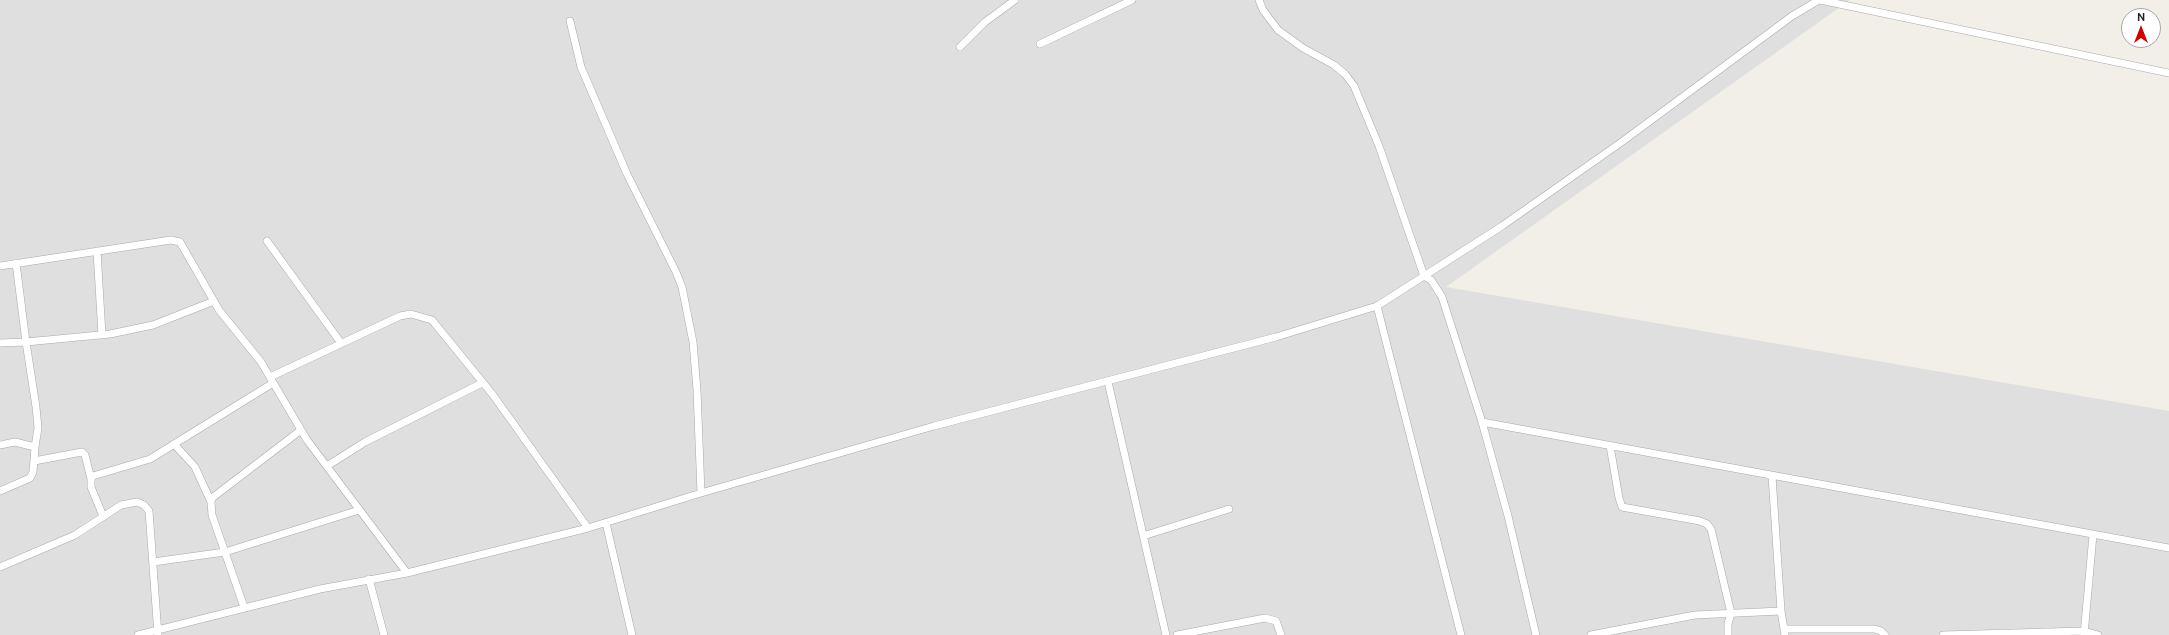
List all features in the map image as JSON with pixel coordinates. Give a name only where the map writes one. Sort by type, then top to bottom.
[{"type":"street","points":[[960,47],[981,26],[1015,0]]},
{"type":"street","points":[[1040,44],[1132,0]]},
{"type":"street","points":[[1259,0],[1263,10],[1278,30],[1303,48],[1334,65],[1345,74],[1354,86],[1379,146],[1424,276],[1431,280],[1442,297],[1482,422],[1508,516],[1536,635]]},
{"type":"street","points":[[138,635],[158,632],[244,607],[369,579],[407,573],[588,528],[701,493],[941,424],[1108,382],[1276,337],[1377,306],[1502,226],[1628,137],[1792,16],[1820,0],[2169,73]]},
{"type":"street","points":[[570,21],[581,68],[627,174],[682,287],[693,342],[697,390],[701,493]]},
{"type":"street","points":[[0,266],[176,240],[183,246],[214,301],[261,362],[301,430],[407,573]]},
{"type":"street","points":[[267,241],[341,343]]},
{"type":"street","points":[[97,251],[102,335]]},
{"type":"street","points":[[0,491],[30,478],[34,461],[38,428],[16,263]]},
{"type":"street","points":[[0,343],[102,335],[162,323],[214,301]]},
{"type":"street","points":[[1377,306],[1461,635]]},
{"type":"street","points":[[91,479],[98,474],[140,463],[174,444],[271,380],[341,343],[400,316],[411,314],[432,320],[482,382],[588,528]]},
{"type":"street","points":[[327,466],[372,439],[482,382]]},
{"type":"street","points":[[1108,382],[1166,635]]},
{"type":"street","points":[[1482,422],[2169,548]]},
{"type":"street","points":[[211,502],[212,498],[301,430]]},
{"type":"street","points":[[0,446],[15,442],[36,447]]},
{"type":"street","points":[[174,444],[194,468],[211,502],[212,515],[244,607]]},
{"type":"street","points":[[1610,446],[1619,498],[1622,507],[1700,521],[1707,524],[1711,529],[1731,613],[1728,624],[1728,635]]},
{"type":"street","points":[[34,461],[82,452],[86,455],[92,487],[103,516]]},
{"type":"street","points":[[1772,476],[1781,611],[1784,632],[1875,629],[1881,631],[1885,635]]},
{"type":"street","points":[[0,567],[75,535],[103,516],[128,502],[137,502],[144,505],[149,511],[158,632]]},
{"type":"street","points":[[1144,536],[1229,509]]},
{"type":"street","points":[[153,562],[225,552],[359,510]]},
{"type":"street","points":[[606,523],[632,635]]},
{"type":"street","points":[[2084,633],[2093,534]]},
{"type":"street","points":[[369,579],[384,635]]},
{"type":"street","points":[[1591,635],[1695,615],[1781,611]]},
{"type":"street","points":[[1177,635],[1265,618],[1276,621],[1282,635]]},
{"type":"street","points":[[1943,635],[2084,633],[2098,635]]},
{"type":"shaded area","points":[[0,0],[1850,0],[1446,287],[2169,411],[2169,635],[0,635]]}]
